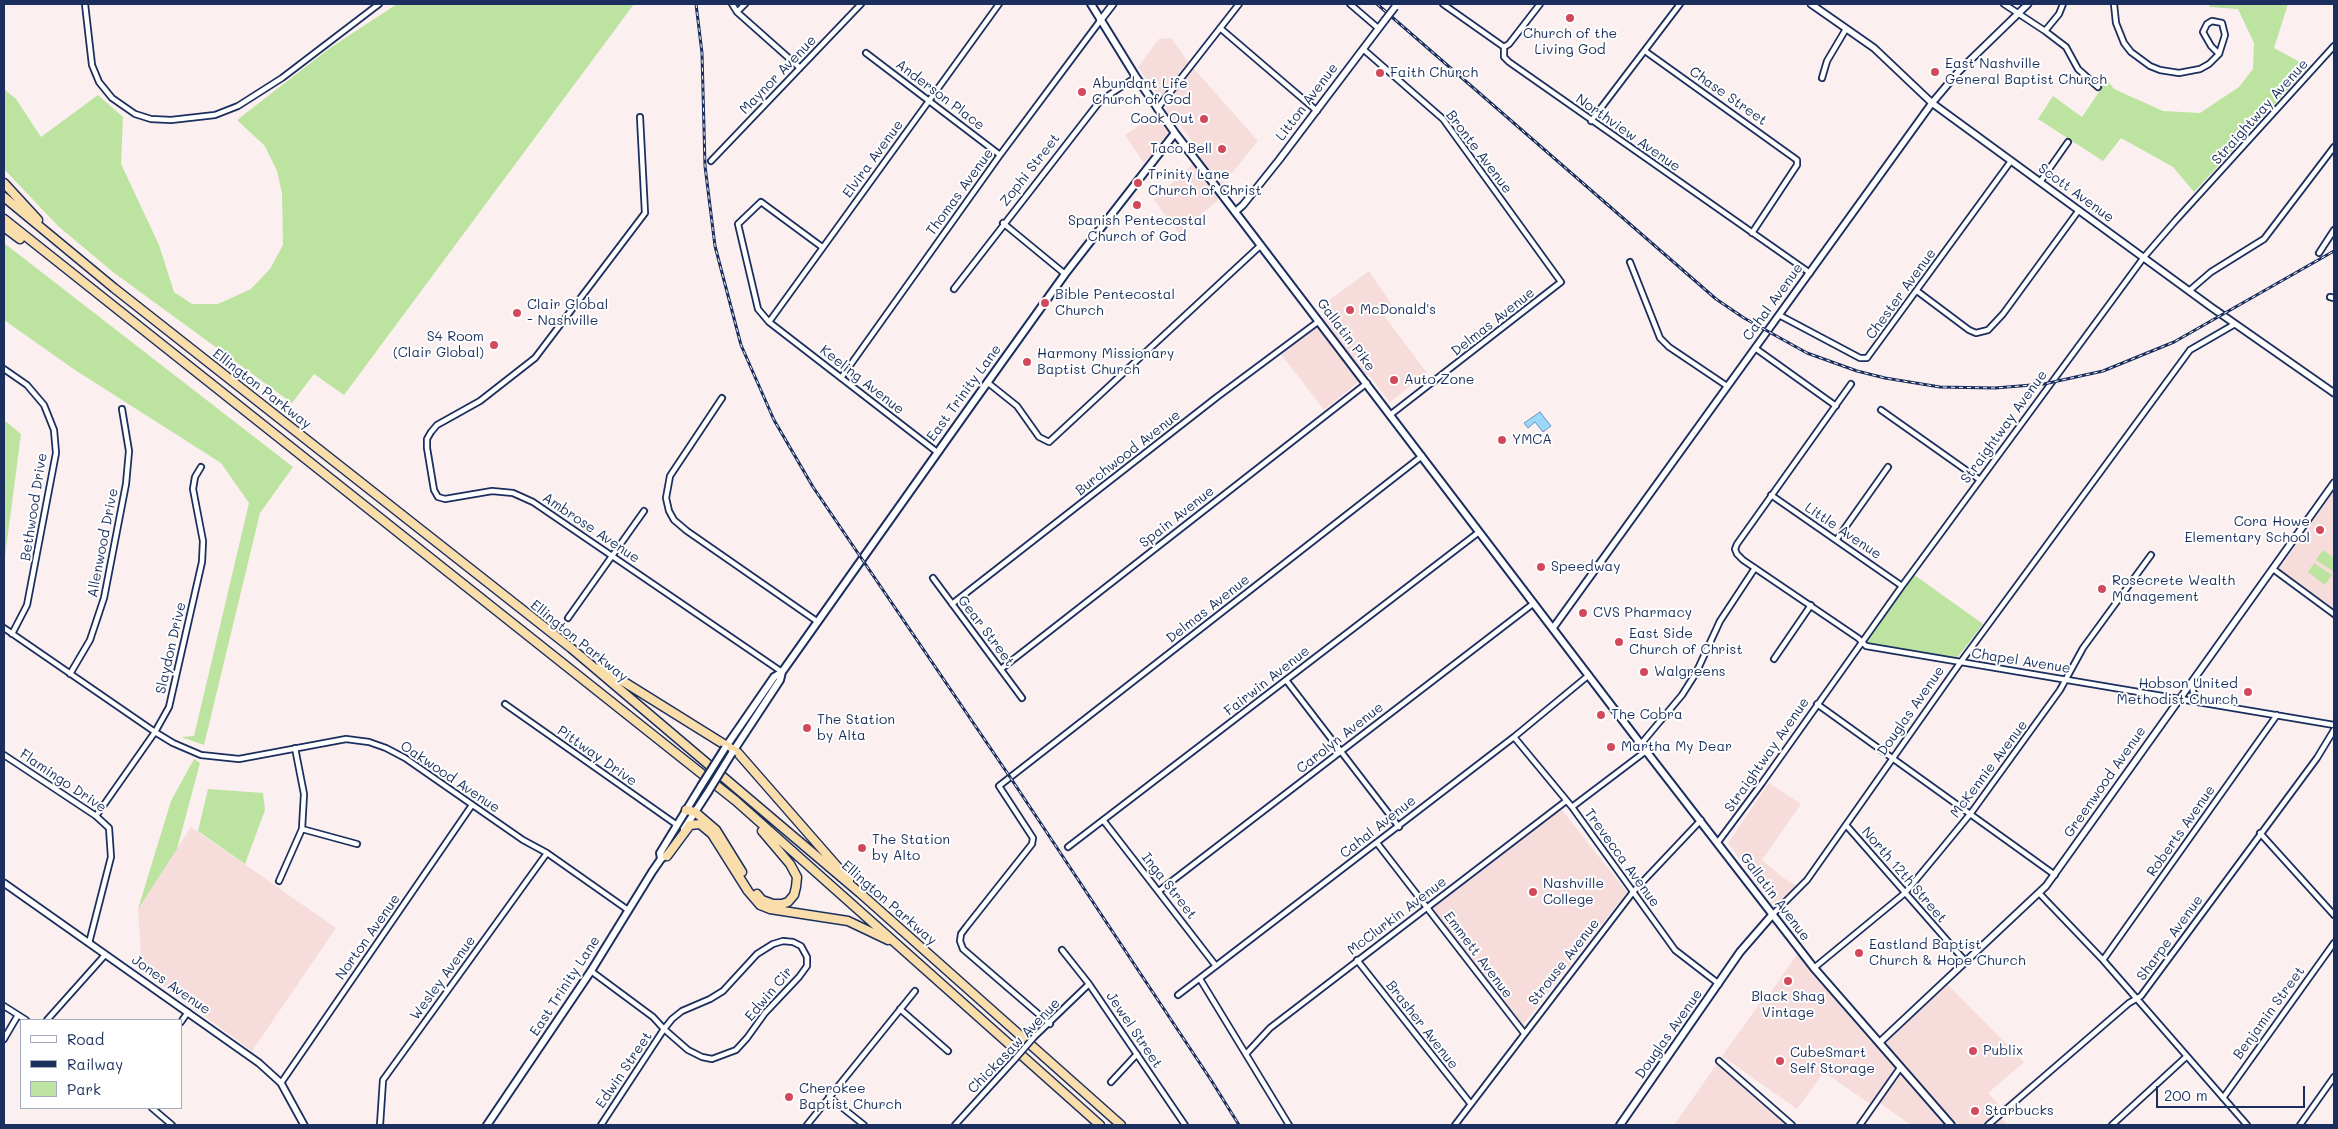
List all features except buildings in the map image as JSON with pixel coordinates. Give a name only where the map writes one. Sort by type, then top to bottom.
[{"type":"highway","points":[[4,183],[63,244]]},
{"type":"highway","name":"Ellington Parkway","points":[[4,197],[114,288],[571,648],[860,893],[1121,1125]]},
{"type":"highway","name":"Ellington Parkway","points":[[4,219],[736,801],[1100,1125]]},
{"type":"highway","points":[[4,227],[104,299]]},
{"type":"highway","points":[[571,648],[744,759],[860,893]]},
{"type":"highway","points":[[686,810],[716,830],[762,900],[773,904],[788,902],[794,895],[797,877],[790,864],[736,801]]},
{"type":"highway","points":[[693,815],[712,834],[748,890],[760,905],[770,909],[848,922],[898,945]]},
{"type":"highway","points":[[664,857],[690,825],[700,824]]},
{"type":"main road","name":"Gallatin Pike","points":[[1091,4],[1136,77],[1175,133],[1589,675]]},
{"type":"main road","name":"East Trinity Lane","points":[[664,857],[660,853],[725,746],[774,678],[782,672],[1065,274],[1175,133]]},
{"type":"main road","name":"East Trinity Lane","points":[[487,1125],[708,792],[780,680],[782,672]]},
{"type":"main road","name":"Gallatin Avenue","points":[[1589,675],[1814,968],[1951,1125]]},
{"type":"main road","name":"Douglas Avenue","points":[[1620,1125],[1740,952],[1773,914]]},
{"type":"street","points":[[85,4],[92,65],[99,82],[112,98],[135,114],[151,119],[171,120],[214,114],[238,106],[282,78],[379,4]]},
{"type":"street","points":[[732,4],[737,12],[800,68]]},
{"type":"street","points":[[737,12],[745,4]]},
{"type":"street","name":"Maynor Avenue","points":[[711,161],[861,4]]},
{"type":"street","name":"Elvira Avenue","points":[[768,322],[999,4]]},
{"type":"street","points":[[1100,21],[1113,4]]},
{"type":"street","points":[[1158,109],[1238,4]]},
{"type":"street","points":[[1350,4],[1378,28]]},
{"type":"street","name":"Northview Avenue","points":[[1443,4],[1504,48],[1504,57],[1509,62],[1810,273]]},
{"type":"street","points":[[1504,48],[1540,4]]},
{"type":"street","points":[[1591,121],[1680,4]]},
{"type":"street","name":"Scott Avenue","points":[[1811,4],[1893,64],[1932,104],[2189,291],[2334,393]]},
{"type":"street","points":[[2004,4],[2045,30],[2066,47],[2078,69],[2098,87]]},
{"type":"street","name":"Cahal Avenue","points":[[1553,628],[1932,104],[1959,71],[2028,4]]},
{"type":"street","points":[[2045,30],[2059,14],[2063,4]]},
{"type":"street","points":[[2114,4],[2116,23],[2124,43],[2131,52],[2150,66],[2168,72],[2191,72],[2209,64],[2219,54],[2224,43],[2225,28],[2222,23],[2212,21],[2207,24],[2203,32],[2211,46],[2219,54]]},
{"type":"street","name":"Litton Avenue","points":[[1235,212],[1248,200],[1396,5]]},
{"type":"street","name":"Thomas Avenue","points":[[841,378],[1000,154],[1100,21]]},
{"type":"street","points":[[1220,28],[1317,111]]},
{"type":"street","points":[[1822,78],[1827,61],[1846,29]]},
{"type":"street","name":"Straightway Avenue","points":[[1718,842],[1902,586],[2144,258],[2176,220],[2334,46]]},
{"type":"street","name":"Bronte Avenue","points":[[1363,49],[1443,120],[1562,282]]},
{"type":"street","name":"Chase Street","points":[[1645,51],[1797,160],[1797,165],[1752,233]]},
{"type":"street","name":"Anderson Place","points":[[866,53],[1000,154]]},
{"type":"street","name":"Zophi Street","points":[[954,289],[1003,223],[1100,101],[1136,77]]},
{"type":"street","name":"Ambrose Avenue","points":[[640,117],[645,213],[535,358],[480,400],[436,425],[427,439],[434,490],[438,497],[445,499],[492,490],[513,493],[551,512],[782,672]]},
{"type":"street","points":[[2040,182],[2068,142]]},
{"type":"street","points":[[2189,291],[2211,272],[2264,239],[2334,146]]},
{"type":"street","name":"Chester Avenue","points":[[1779,315],[1860,358],[1867,358],[2011,161]]},
{"type":"street","points":[[768,322],[758,309],[738,224],[761,202],[822,247]]},
{"type":"street","points":[[1916,292],[1969,330],[1976,333],[1988,330],[2004,314],[2079,210]]},
{"type":"street","points":[[1003,223],[1065,274]]},
{"type":"street","points":[[2319,253],[2334,230]]},
{"type":"street","points":[[988,382],[1017,406],[1039,438],[1049,442],[1261,245]]},
{"type":"street","points":[[1630,262],[1660,338],[1669,347],[1727,386]]},
{"type":"street","name":"Delmas Avenue","points":[[1390,415],[1562,282]]},
{"type":"street","name":"Burchwood Avenue","points":[[952,604],[1217,397],[1319,321]]},
{"type":"street","name":"Keeling Avenue","points":[[768,322],[937,452]]},
{"type":"street","name":"Douglas Avenue","points":[[1773,914],[1807,880],[1960,663],[2190,350],[2235,324]]},
{"type":"street","points":[[1755,348],[1836,406]]},
{"type":"street","name":"Bethwood Drive","points":[[4,369],[27,385],[44,405],[54,430],[56,452],[27,605],[12,634]]},
{"type":"street","name":"Spain Avenue","points":[[1001,669],[1367,383]]},
{"type":"street","points":[[1771,496],[1852,384]]},
{"type":"street","points":[[722,398],[670,476],[666,498],[668,511],[674,520],[687,531],[818,622]]},
{"type":"street","name":"Allenwood Drive","points":[[70,674],[90,640],[104,598],[126,484],[129,451],[122,409]]},
{"type":"street","points":[[1881,410],[1980,480]]},
{"type":"street","name":"Delmas Avenue","points":[[1050,1024],[963,949],[960,941],[961,934],[1032,844],[1033,838],[999,786],[1422,456]]},
{"type":"street","name":"Slaydon Drive","points":[[96,816],[155,732],[169,707],[202,562],[203,541],[192,489],[195,477],[201,467]]},
{"type":"street","points":[[1837,539],[1888,467]]},
{"type":"street","name":"Greenwood Avenue","points":[[1880,1042],[2039,893],[2054,875],[2334,483]]},
{"type":"street","name":"Chapel Avenue","points":[[1771,496],[1735,549],[1737,554],[1866,646],[1960,663],[2201,701],[2334,725]]},
{"type":"street","name":"Little Avenue","points":[[1771,496],[1837,539],[1902,586]]},
{"type":"street","points":[[568,618],[644,511]]},
{"type":"street","name":"Fairwin Avenue","points":[[1068,847],[1479,532]]},
{"type":"street","name":"McKennie Avenue","points":[[1814,968],[1905,893],[1971,813],[2066,680],[2083,648],[2150,555]]},
{"type":"street","points":[[1641,744],[1682,695],[1696,673],[1720,621],[1755,568]]},
{"type":"street","points":[[2273,569],[2334,614]]},
{"type":"street","name":"Gear Street","points":[[933,578],[1022,698]]},
{"type":"street","name":"Carolyn Avenue","points":[[1159,891],[1534,603]]},
{"type":"street","points":[[1774,659],[1811,605]]},
{"type":"street","name":"Oakwood Avenue","points":[[4,628],[155,732],[188,751],[240,759],[338,740],[369,742],[405,758],[628,910]]},
{"type":"street","name":"Cahal Avenue","points":[[1178,995],[1399,827],[1514,737],[1589,675]]},
{"type":"street","points":[[1286,680],[1399,827]]},
{"type":"street","points":[[2192,682],[2193,692],[2201,701]]},
{"type":"street","name":"Pittway Drive","points":[[505,704],[677,825]]},
{"type":"street","points":[[1817,704],[1892,759],[1971,813],[2054,875]]},
{"type":"street","name":"Roberts Avenue","points":[[2103,960],[2278,715]]},
{"type":"street","name":"Sharpe Avenue","points":[[1988,1125],[2135,999],[2141,996],[2317,758],[2334,730]]},
{"type":"street","name":"Trevecca Avenue","points":[[1514,737],[1572,807],[1675,950],[1719,984]]},
{"type":"street","points":[[279,881],[302,829],[304,794],[295,748]]},
{"type":"street","points":[[1572,807],[1646,751]]},
{"type":"street","name":"Flamingo Drive","points":[[4,756],[96,816],[109,828],[111,857],[89,943]]},
{"type":"street","name":"McClurkin Avenue","points":[[1246,1054],[1270,1028],[1566,801]]},
{"type":"street","name":"Norton Avenue","points":[[281,1082],[472,805]]},
{"type":"street","name":"Inga Street","points":[[1103,820],[1216,966]]},
{"type":"street","name":"Strouse Avenue","points":[[1455,1125],[1633,892],[1701,820]]},
{"type":"street","name":"North 12th Street","points":[[1846,825],[1965,961]]},
{"type":"street","points":[[302,829],[357,844]]},
{"type":"street","points":[[2260,833],[2334,914]]},
{"type":"street","name":"Emmett Avenue","points":[[1377,843],[1524,1033]]},
{"type":"street","name":"Wesley Avenue","points":[[380,1125],[383,1080],[547,853]]},
{"type":"street","name":"Jones Avenue","points":[[4,883],[259,1063],[281,1082],[304,1125]]},
{"type":"street","points":[[2039,893],[2103,960],[2135,999],[2247,1125]]},
{"type":"street","name":"Edwin Cir","points":[[783,941],[792,942],[804,950],[808,957],[807,966],[799,977],[770,1006],[736,1050],[712,1059],[702,1057],[688,1050],[664,1029],[682,1011],[723,991],[757,954],[773,944],[783,941]]},
{"type":"street","name":"Benjamin Street","points":[[2222,1098],[2334,943]]},
{"type":"street","name":"Jewel Street","points":[[1062,950],[1089,984],[1184,1125]]},
{"type":"street","points":[[48,1019],[105,955]]},
{"type":"street","name":"Brasher Avenue","points":[[1357,960],[1470,1104]]},
{"type":"street","name":"Edwin Street","points":[[591,971],[653,1017],[664,1029],[601,1125]]},
{"type":"street","points":[[1200,979],[1289,1125]]},
{"type":"street","name":"Chickasaw Avenue","points":[[955,1125],[1034,1037],[1050,1024],[1089,984]]},
{"type":"street","points":[[807,1125],[915,991]]},
{"type":"street","points":[[4,1006],[24,1019]]},
{"type":"street","points":[[900,1009],[948,1051]]},
{"type":"street","points":[[182,1021],[188,1012]]},
{"type":"street","points":[[4,1039],[18,1016]]},
{"type":"street","points":[[1111,1082],[1137,1054]]},
{"type":"street","points":[[2112,1125],[2186,1057]]},
{"type":"street","points":[[1719,1061],[1792,1125]]},
{"type":"street","points":[[1860,1125],[1900,1068]]},
{"type":"street","points":[[2300,1125],[2334,1077]]},
{"type":"street","points":[[829,1097],[864,1125]]},
{"type":"street","points":[[153,1109],[172,1125]]},
{"type":"shaded area","points":[[1171,38],[1188,62],[1258,141],[1223,184],[1217,201],[1179,233],[1154,200],[1202,155],[1178,122],[1144,163],[1125,135],[1167,108],[1138,67],[1159,39]]},
{"type":"shaded area","points":[[1369,271],[1392,305],[1385,317],[1427,373],[1390,402],[1368,374],[1324,410],[1281,354],[1325,316],[1319,308]]},
{"type":"shaded area","name":"Cora Howe Elementary School","points":[[2334,491],[2334,609],[2279,569]]},
{"type":"shaded area","points":[[1769,783],[1801,804],[1762,860],[1782,877],[1798,887],[1776,904],[1772,904],[1728,843]]},
{"type":"shaded area","points":[[1561,809],[1627,892],[1522,1026],[1431,907]]},
{"type":"shaded area","points":[[191,827],[336,928],[252,1051],[142,970],[138,909]]},
{"type":"shaded area","points":[[1800,950],[1880,1042],[1948,985],[2024,1062],[1988,1093],[2001,1107],[2030,1082],[2033,1086],[1999,1116],[2008,1125],[1911,1125],[1877,1101],[1873,1106],[1824,1072],[1797,1109],[1722,1056],[1766,995],[1769,995]]},
{"type":"shaded area","points":[[1719,1061],[1792,1125],[1674,1125]]},
{"type":"green space","points":[[397,4],[634,4],[344,395],[314,374],[292,403],[113,272],[58,226],[4,169],[4,89],[16,99],[41,137],[98,95],[123,117],[121,164],[159,245],[174,292],[192,304],[218,304],[251,289],[270,269],[283,245],[282,193],[277,171],[265,146],[237,120],[330,48]]},
{"type":"green space","points":[[2210,4],[2288,4],[2274,48],[2309,67],[2194,192],[2173,167],[2121,138],[2103,161],[2038,119],[2053,96],[2082,117],[2107,80],[2114,89],[2163,111],[2200,113],[2239,87],[2253,69],[2254,43],[2238,9],[2209,7]]},
{"type":"green space","points":[[4,243],[293,467],[260,513],[204,745],[181,737],[194,736],[249,503],[221,463],[75,370],[4,320]]},
{"type":"green space","points":[[4,420],[21,434],[4,564]]},
{"type":"green space","points":[[2323,550],[2334,558],[2334,572],[2316,560]]},
{"type":"green space","points":[[2314,563],[2332,575],[2325,585],[2308,572]]},
{"type":"green space","points":[[1913,574],[1983,624],[1957,658],[1869,644],[1865,640]]},
{"type":"green space","points":[[194,759],[200,763],[177,849],[138,909],[171,801]]},
{"type":"green space","points":[[208,789],[263,793],[265,810],[245,864],[198,831]]},
{"type":"water","points":[[1540,412],[1551,426],[1543,432],[1535,422],[1528,428],[1524,423]]},
{"type":"railway","points":[[696,4],[702,53],[705,166],[715,246],[741,345],[774,420],[813,487],[1010,777],[1239,1125]]},
{"type":"railway","points":[[1377,4],[1716,299],[1744,318],[1807,353],[1857,371],[1885,378],[1940,387],[1995,388],[2044,384],[2103,371],[2174,342],[2334,251]]},
{"type":"place","name":"Church of the Living God","points":[[1570,18]]},
{"type":"place","name":"East Nashville General Baptist Church","points":[[1935,72]]},
{"type":"place","name":"Faith Church","points":[[1380,73]]},
{"type":"place","name":"Abundant Life Church of God","points":[[1082,92]]},
{"type":"place","name":"Cook Out","points":[[1204,119]]},
{"type":"place","name":"Taco Bell","points":[[1222,149]]},
{"type":"place","name":"Trinity Lane Church of Christ","points":[[1138,183]]},
{"type":"place","name":"Spanish Pentecostal Church of God","points":[[1137,205]]},
{"type":"place","name":"Bible Pentecostal Church","points":[[1045,303]]},
{"type":"place","name":"McDonald's","points":[[1350,310]]},
{"type":"place","name":"Clair Global - Nashville","points":[[517,313]]},
{"type":"place","name":"S4 Room (Clair Global)","points":[[494,345]]},
{"type":"place","name":"Harmony Missionary Baptist Church","points":[[1027,362]]},
{"type":"place","name":"Auto Zone","points":[[1394,380]]},
{"type":"place","name":"YMCA","points":[[1502,440]]},
{"type":"place","name":"Cora Howe Elementary School","points":[[2320,530]]},
{"type":"place","name":"Speedway","points":[[1541,567]]},
{"type":"place","name":"Rosecrete Wealth Management","points":[[2102,589]]},
{"type":"place","name":"CVS Pharmacy","points":[[1583,613]]},
{"type":"place","name":"East Side Church of Christ","points":[[1619,642]]},
{"type":"place","name":"Walgreens","points":[[1644,672]]},
{"type":"place","name":"Hobson United Methodist Church","points":[[2248,692]]},
{"type":"place","name":"The Cobra","points":[[1601,715]]},
{"type":"place","name":"The Station by Alta","points":[[807,728]]},
{"type":"place","name":"Martha My Dear","points":[[1611,747]]},
{"type":"place","name":"The Station by Alto","points":[[862,848]]},
{"type":"place","name":"Nashville College","points":[[1533,892]]},
{"type":"place","name":"Eastland Baptist Church & Hope Church","points":[[1859,953]]},
{"type":"place","name":"Black Shag Vintage","points":[[1788,981]]},
{"type":"place","name":"Publix","points":[[1973,1051]]},
{"type":"place","name":"CubeSmart Self Storage","points":[[1780,1061]]},
{"type":"place","name":"Cherokee Baptist Church","points":[[789,1097]]},
{"type":"place","name":"Starbucks","points":[[1975,1111]]}]
